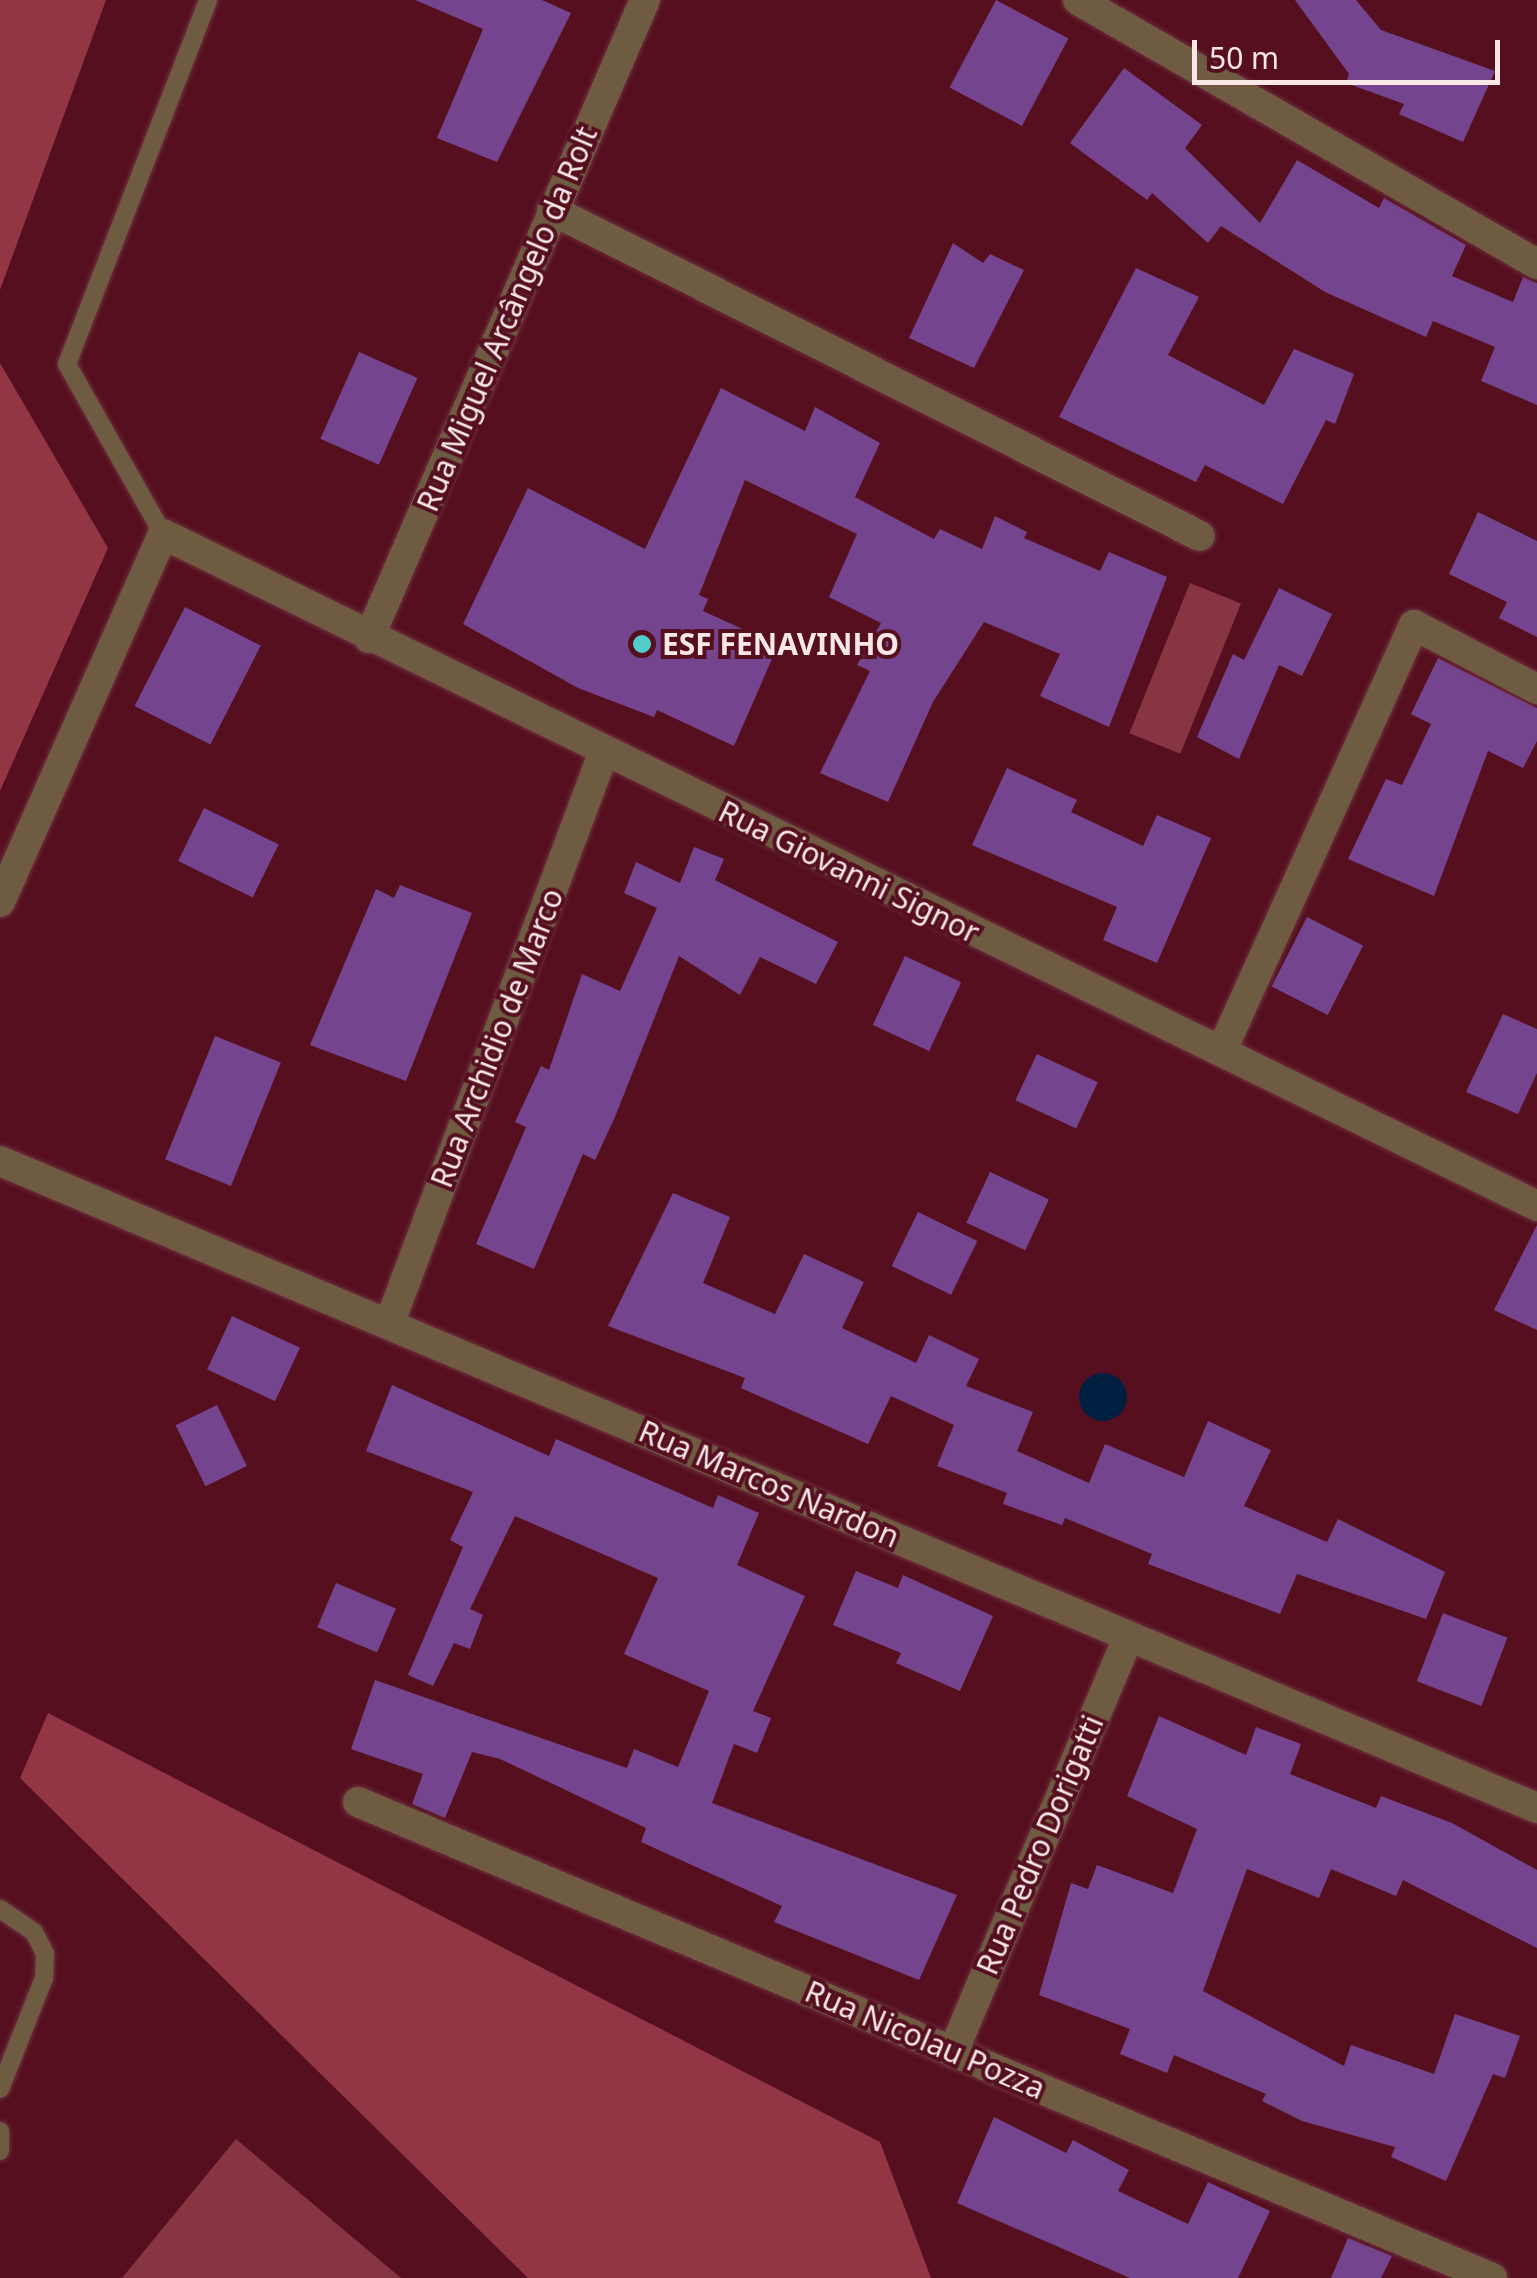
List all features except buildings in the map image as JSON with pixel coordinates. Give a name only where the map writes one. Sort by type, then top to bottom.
[{"type":"street","name":"Rua Miguel Arcângelo da Rolt","points":[[369,638],[645,0]]},
{"type":"street","points":[[1078,0],[1537,264]]},
{"type":"street","points":[[552,210],[1200,536]]},
{"type":"street","name":"Rua Giovanni Signor","points":[[163,534],[604,754],[1222,1050],[1537,1206]]},
{"type":"street","points":[[0,902],[163,534]]},
{"type":"street","points":[[1222,1050],[1414,625],[1537,689]]},
{"type":"street","name":"Rua Archidio de Marco","points":[[390,1322],[604,754]]},
{"type":"street","name":"Rua Marcos Nardon","points":[[0,1160],[1537,1808]]},
{"type":"street","name":"Rua Pedro Dorigatti","points":[[953,2052],[1128,1637]]},
{"type":"street","name":"Rua Nicolau Pozza","points":[[358,1802],[1492,2278]]},
{"type":"lane","points":[[163,534],[67,364],[208,0]]},
{"type":"lane","points":[[0,1909],[34,1932],[45,1954],[44,1978],[0,2089]]},
{"type":"lane","points":[[0,2130],[0,2150]]},
{"type":"shaded area","points":[[0,0],[106,0],[0,290]]},
{"type":"shaded area","points":[[0,363],[108,548],[0,791]]},
{"type":"shaded area","points":[[1190,583],[1241,604],[1180,754],[1129,733]]},
{"type":"shaded area","points":[[48,1713],[880,2142],[931,2278],[528,2278],[20,1778]]},
{"type":"shaded area","points":[[236,2139],[401,2278],[122,2278]]},
{"type":"water","points":[[1103,1373],[1120,1380],[1127,1397],[1120,1414],[1103,1421],[1086,1414],[1079,1397],[1086,1380]]},
{"type":"place","name":"ESF FENAVINHO","points":[[642,644]]}]
